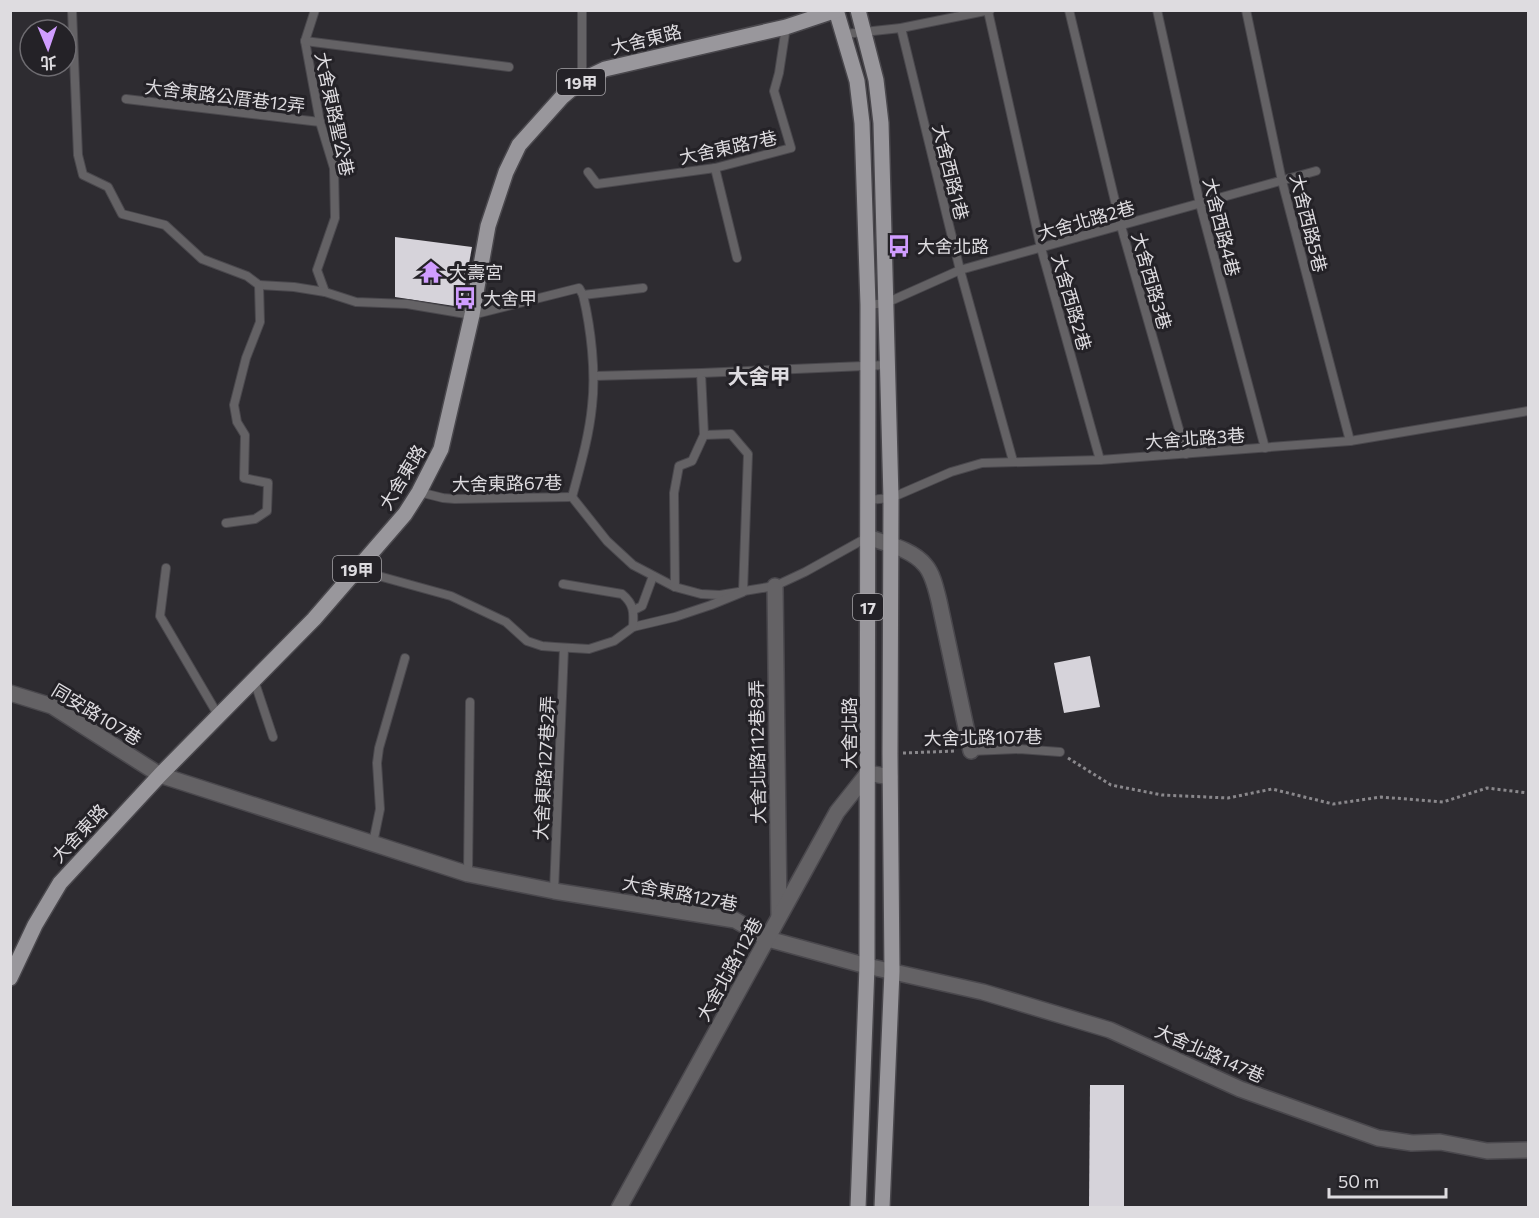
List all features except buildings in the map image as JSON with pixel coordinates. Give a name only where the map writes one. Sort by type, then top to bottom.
[{"type":"main road","name":"大舍北路","points":[[858,10],[876,80],[880,123],[891,498],[890,777],[880,968],[858,1208]]},
{"type":"main road","name":"大舍東路","points":[[10,978],[35,925],[60,883],[160,775],[314,619],[405,514],[419,492],[441,449],[472,315],[488,226],[506,172],[519,146],[537,123],[582,80],[604,69],[786,27],[836,11]]},
{"type":"main road","name":"大舍北路","points":[[836,11],[857,81],[862,123],[868,305],[868,773],[880,968],[882,1208]]},
{"type":"street","points":[[868,537],[913,555],[925,565],[932,576],[971,751]]},
{"type":"street","name":"大舍北路112巷8弄","points":[[775,586],[779,919]]},
{"type":"street","name":"同安路107巷","points":[[10,693],[52,706],[160,775]]},
{"type":"street","points":[[868,773],[890,777]]},
{"type":"street","name":"大舍北路112巷","points":[[619,1208],[837,812],[868,773]]},
{"type":"street","name":"大舍東路127巷","points":[[160,775],[468,874],[554,891],[735,920],[768,939],[880,968]]},
{"type":"street","name":"大舍北路147巷","points":[[880,968],[983,992],[1110,1030],[1240,1089],[1378,1138],[1412,1143],[1440,1142],[1487,1151],[1528,1150]]},
{"type":"lane","points":[[72,10],[78,155],[83,175],[108,187],[122,214],[165,225],[202,259],[247,276],[259,285],[325,292],[356,302],[406,304],[472,315],[579,288],[583,295],[643,288]]},
{"type":"lane","name":"大舍東路聖公巷","points":[[315,10],[305,41],[320,122],[334,168],[335,218],[317,270],[325,292]]},
{"type":"lane","points":[[582,10],[582,80]]},
{"type":"lane","name":"大舍西路3巷","points":[[1069,10],[1121,226],[1186,454]]},
{"type":"lane","name":"大舍西路4巷","points":[[1157,10],[1200,204],[1265,448]]},
{"type":"lane","name":"大舍西路5巷","points":[[1246,10],[1282,181],[1350,441]]},
{"type":"lane","points":[[844,34],[901,28],[989,11]]},
{"type":"lane","name":"大舍西路2巷","points":[[989,11],[1041,248],[1100,460]]},
{"type":"lane","name":"大舍東路7巷","points":[[588,172],[597,184],[715,168],[791,148],[774,91],[786,27]]},
{"type":"lane","name":"大舍西路1巷","points":[[901,28],[960,270],[1013,461]]},
{"type":"lane","points":[[305,41],[509,67]]},
{"type":"lane","name":"大舍東路公厝巷12弄","points":[[126,99],[320,122]]},
{"type":"lane","points":[[715,168],[737,258]]},
{"type":"lane","name":"大舍北路2巷","points":[[868,305],[886,303],[960,270],[1316,171]]},
{"type":"lane","points":[[226,523],[255,519],[267,511],[267,483],[244,478],[245,435],[237,422],[234,405],[246,358],[260,322],[259,285]]},
{"type":"lane","name":"大舍東路67巷","points":[[419,492],[455,499],[572,497],[585,452],[594,376],[583,295]]},
{"type":"lane","points":[[594,376],[887,364]]},
{"type":"lane","points":[[675,587],[674,493],[679,466],[692,461],[704,435],[701,373]]},
{"type":"lane","name":"大舍北路3巷","points":[[868,500],[891,498],[951,472],[982,463],[1100,460],[1350,441],[1528,411]]},
{"type":"lane","points":[[704,435],[731,434],[748,453],[743,592]]},
{"type":"lane","points":[[572,497],[607,541],[633,566],[675,587],[701,594],[720,595],[775,586],[868,537]]},
{"type":"lane","points":[[166,567],[160,616],[219,715]]},
{"type":"lane","points":[[357,570],[451,596],[506,622],[527,641],[542,646],[564,648],[590,648],[614,641],[633,627],[675,617],[743,592]]},
{"type":"lane","points":[[634,610],[642,606],[653,576]]},
{"type":"lane","points":[[563,584],[622,594],[630,600],[634,610],[633,627]]},
{"type":"lane","name":"大舍東路127巷2弄","points":[[554,891],[564,648]]},
{"type":"lane","points":[[373,843],[380,809],[377,763],[379,748],[405,657]]},
{"type":"lane","points":[[254,680],[273,738]]},
{"type":"lane","points":[[468,874],[470,702]]},
{"type":"lane","name":"大舍北路107巷","points":[[971,751],[1019,749],[1060,752]]},
{"type":"path","name":"大舍北路107巷","points":[[890,754],[971,751]]},
{"type":"path","name":"大舍北路107巷","points":[[1060,752],[1111,785],[1162,795],[1228,798],[1272,789],[1333,804],[1381,797],[1443,802],[1487,788],[1528,793]]},
{"type":"place","name":"大舍北路","points":[[899,246]]},
{"type":"place","name":"大壽宮","points":[[431,272]]},
{"type":"place","name":"大舍甲","points":[[465,298]]},
{"type":"district","name":"大舍甲","points":[[759,375]]}]
